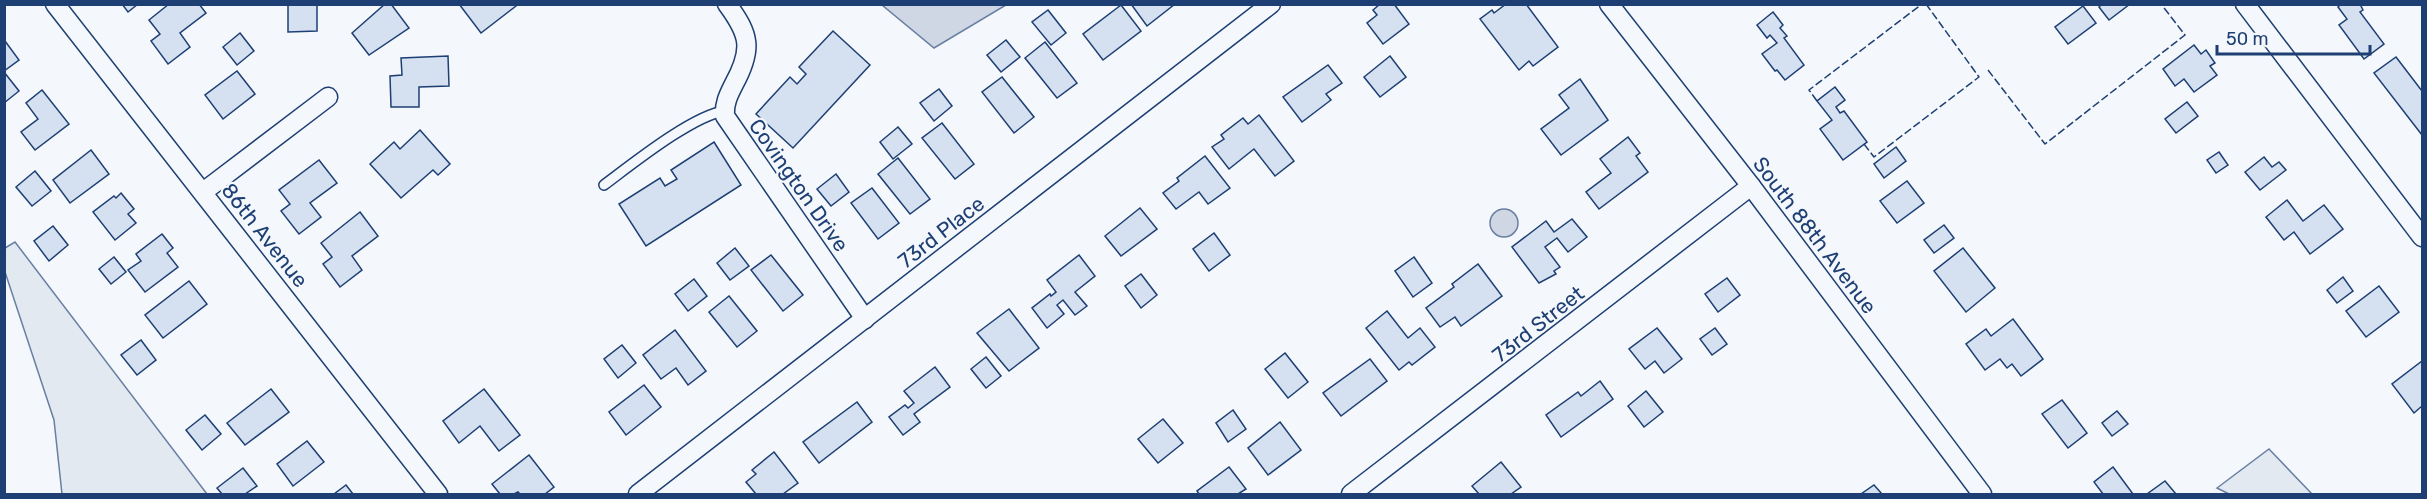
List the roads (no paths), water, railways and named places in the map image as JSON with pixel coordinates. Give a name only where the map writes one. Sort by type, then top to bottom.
[{"type":"street","name":"86th Avenue","points":[[55,4],[438,495]]},
{"type":"street","name":"Covington Drive","points":[[727,4],[742,25],[746,49],[742,69],[729,93],[725,111],[730,124],[865,319]]},
{"type":"street","name":"73rd Place","points":[[638,495],[1271,4]]},
{"type":"street","name":"South 88th Avenue","points":[[1609,4],[1750,186],[1982,495]]},
{"type":"street","points":[[2245,4],[2422,237]]},
{"type":"street","points":[[203,192],[328,97]]},
{"type":"street","name":"73rd Street","points":[[1351,495],[1750,186]]},
{"type":"lane","points":[[604,185],[680,132],[713,113],[725,111]]}]
